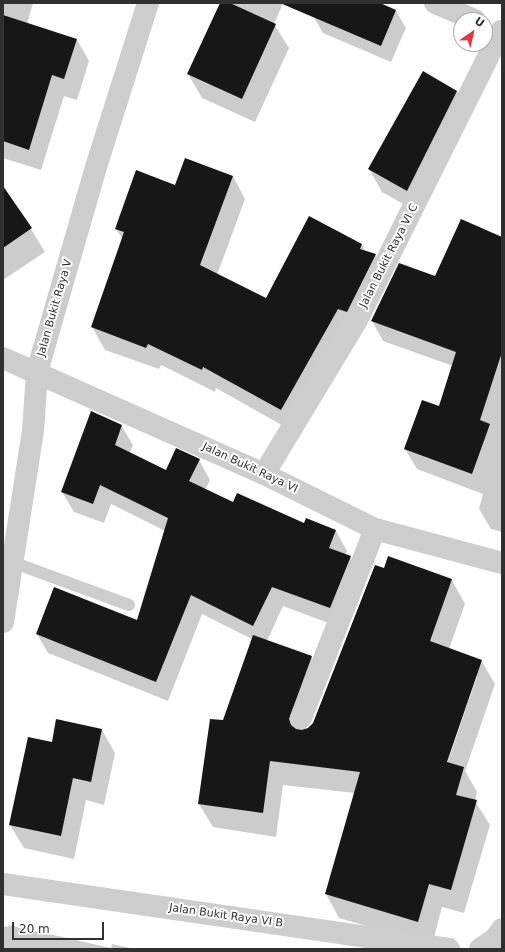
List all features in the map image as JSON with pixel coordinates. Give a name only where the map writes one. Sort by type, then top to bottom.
[{"type":"street","name":"Jalan Bukit Raya V","points":[[3,622],[4,600],[12,562],[34,431],[37,372],[96,168],[148,3]]},
{"type":"street","points":[[435,3],[456,12]]},
{"type":"street","name":"Jalan Bukit Raya VI C","points":[[264,474],[357,320],[496,29]]},
{"type":"street","name":"Jalan Bukit Raya VI","points":[[3,358],[264,474],[375,529],[502,563]]},
{"type":"street","points":[[301,718],[375,529]]},
{"type":"street","name":"Jalan Bukit Raya VI B","points":[[3,884],[449,949]]},
{"type":"street","points":[[480,949],[495,939],[502,929]]},
{"type":"lane","points":[[12,562],[129,605]]},
{"type":"building","points":[[220,3],[230,3],[276,24],[242,99],[187,74]]},
{"type":"building","points":[[280,3],[380,3],[396,10],[381,46]]},
{"type":"building","points":[[3,15],[77,39],[64,79],[52,75],[29,150],[3,141]]},
{"type":"building","points":[[423,71],[457,91],[407,191],[368,169]]},
{"type":"building","points":[[185,158],[233,176],[200,265],[266,298],[309,216],[362,244],[360,249],[376,254],[347,312],[338,309],[281,410],[203,367],[202,370],[148,344],[146,348],[91,327],[124,232],[115,229],[136,170],[175,185]]},
{"type":"building","points":[[3,186],[32,228],[3,248]]},
{"type":"building","points":[[461,219],[502,237],[502,352],[480,420],[490,424],[472,474],[404,449],[422,400],[439,406],[456,352],[371,321],[399,263],[435,276]]},
{"type":"building","points":[[91,411],[122,425],[115,445],[166,470],[176,448],[200,459],[189,481],[233,502],[237,493],[304,523],[306,518],[336,530],[329,548],[351,556],[330,608],[272,587],[253,626],[191,595],[156,682],[36,634],[54,587],[137,620],[168,518],[100,485],[93,504],[61,492]]},
{"type":"building","points":[[388,556],[452,579],[430,641],[482,660],[447,762],[464,767],[456,795],[477,800],[451,890],[429,884],[418,922],[325,894],[360,772],[270,761],[263,813],[198,804],[210,719],[223,720],[253,635],[312,656],[289,719],[291,725],[296,729],[302,730],[308,728],[313,723],[375,565],[384,568]]},
{"type":"building","points":[[56,719],[102,729],[91,782],[73,778],[61,836],[9,825],[28,737],[52,742]]}]
